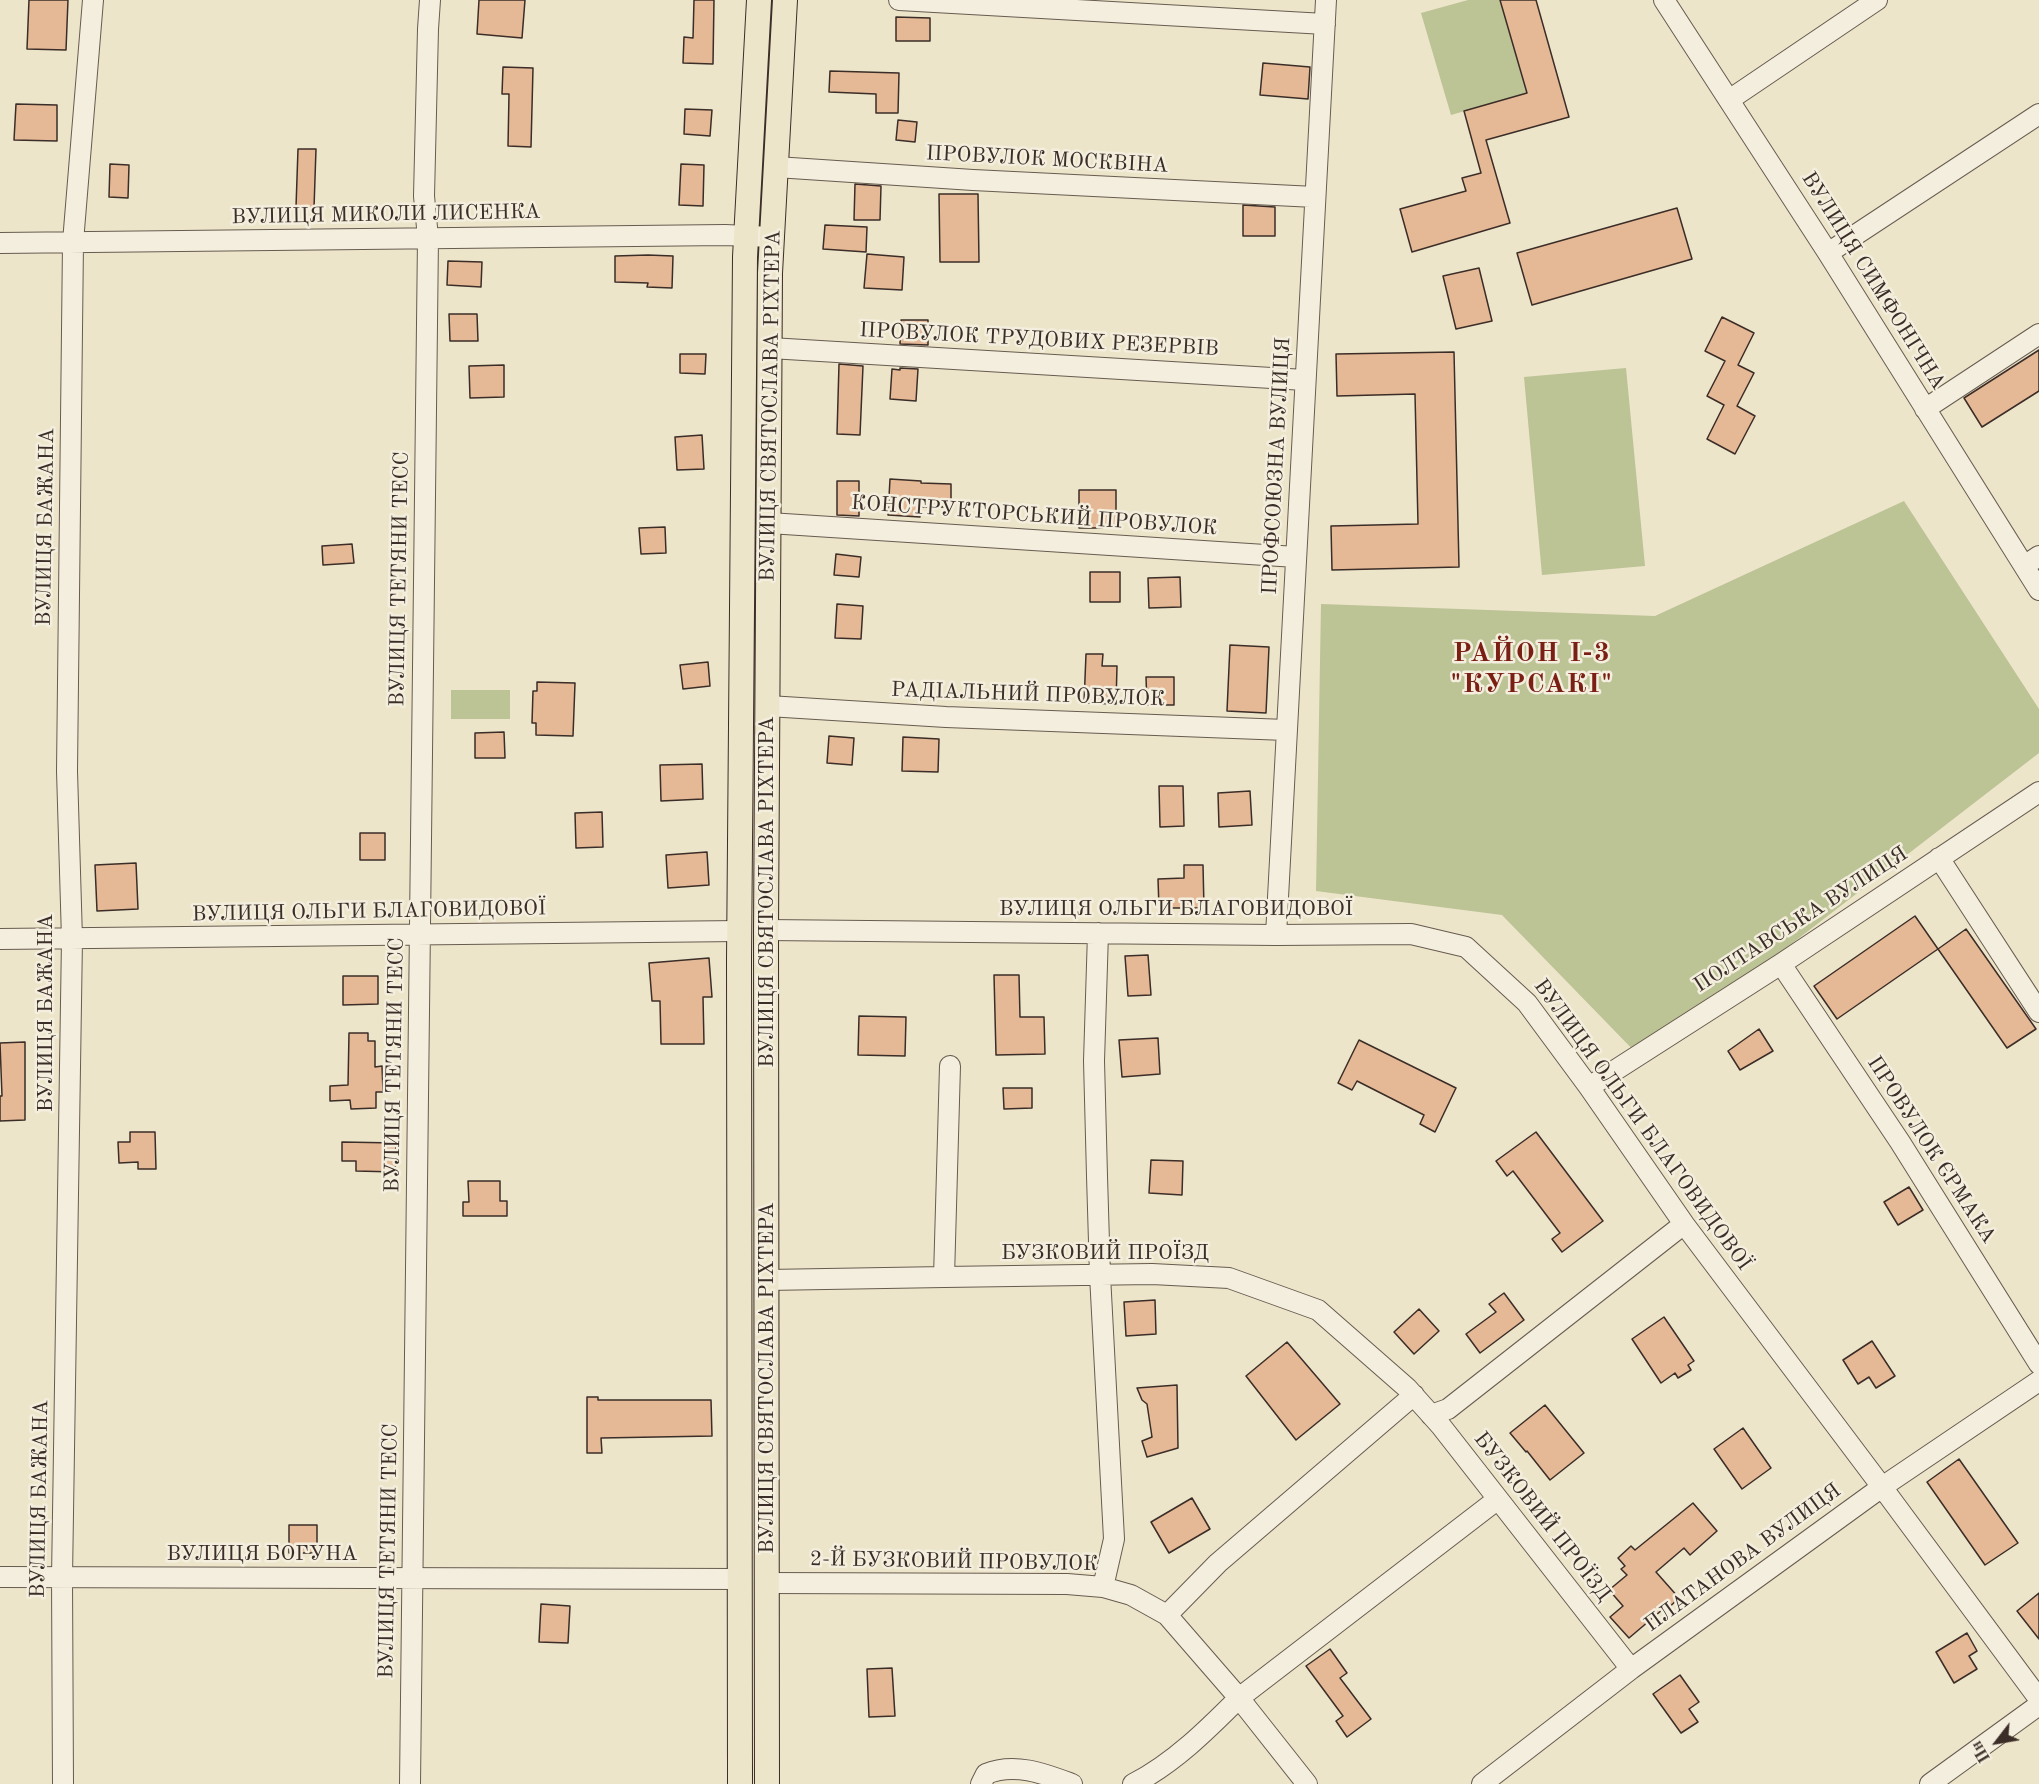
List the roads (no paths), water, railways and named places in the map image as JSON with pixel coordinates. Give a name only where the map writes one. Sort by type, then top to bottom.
[{"type":"main road","name":"ВУЛИЦЯ СВЯТОСЛАВА РІХТЕРА","points":[[740,1784],[739,931],[747,235],[759,0]]},
{"type":"main road","name":"ВУЛИЦЯ СВЯТОСЛАВА РІХТЕРА","points":[[767,1784],[766,930],[770,348],[772,237],[785,0]]},
{"type":"street","name":"ВУЛИЦЯ БАЖАНА","points":[[63,1784],[62,1577],[72,939],[67,760],[73,243],[93,0]]},
{"type":"street","name":"ВУЛИЦЯ ТЕТЯНИ ТЕСС","points":[[411,1784],[428,238],[424,196],[430,0]]},
{"type":"street","points":[[899,0],[1324,24]]},
{"type":"street","name":"ПРОФСОЮЗНА ВУЛИЦЯ","points":[[1275,935],[1326,0]]},
{"type":"street","name":"ВУЛИЦЯ СИМФОНІЧНА","points":[[1664,0],[1828,253],[1925,409],[2031,561],[2039,590]]},
{"type":"street","points":[[1729,100],[1877,0]]},
{"type":"street","points":[[1828,253],[2039,114]]},
{"type":"street","name":"ПРОВУЛОК МОСКВІНА","points":[[776,167],[973,180],[1315,197]]},
{"type":"street","name":"ВУЛИЦЯ МИКОЛИ ЛИСЕНКА","points":[[0,243],[747,235],[772,237]]},
{"type":"street","points":[[1925,409],[2039,334]]},
{"type":"street","name":"ПРОВУЛОК ТРУДОВИХ РЕЗЕРВІВ","points":[[770,348],[1305,380]]},
{"type":"street","name":"КОНСТРУКТОРСЬКИЙ ПРОВУЛОК","points":[[769,523],[1296,557]]},
{"type":"street","name":"РАДІАЛЬНИЙ ПРОВУЛОК","points":[[768,706],[946,717],[1287,730]]},
{"type":"street","name":"ПОЛТАВСЬКА ВУЛИЦЯ","points":[[1589,1087],[1781,964],[2039,792]]},
{"type":"street","points":[[1939,858],[2039,1012]]},
{"type":"street","name":"ВУЛИЦЯ ОЛЬГИ БЛАГОВИДОВОЇ","points":[[766,930],[1275,935],[1411,934],[1466,947],[1527,1003],[1589,1087],[1684,1224],[2039,1699]]},
{"type":"street","name":"ВУЛИЦЯ ОЛЬГИ БЛАГОВИДОВОЇ","points":[[0,939],[739,931]]},
{"type":"street","points":[[1098,933],[1094,1061],[1100,1275],[1114,1539],[1103,1587]]},
{"type":"street","name":"ПРОВУЛОК ЄРМАКА","points":[[1781,964],[1900,1142],[2039,1364]]},
{"type":"street","points":[[944,1278],[950,1066]]},
{"type":"street","points":[[1431,1415],[1448,1409],[1684,1224]]},
{"type":"street","name":"БУЗКОВИЙ ПРОЇЗД","points":[[767,1280],[1152,1274],[1229,1278],[1317,1310],[1414,1395],[1631,1670]]},
{"type":"street","name":"ПЛАТАНОВА ВУЛИЦЯ","points":[[1482,1784],[1631,1670],[1882,1486],[2039,1381]]},
{"type":"street","points":[[1167,1615],[1218,1563],[1414,1395]]},
{"type":"street","points":[[1133,1784],[1151,1775],[1211,1726],[1239,1698],[1498,1499]]},
{"type":"street","name":"ВУЛИЦЯ БОГУНА","points":[[0,1577],[740,1579]]},
{"type":"street","name":"2-Й БУЗКОВИЙ ПРОВУЛОК","points":[[767,1583],[1067,1584],[1103,1587],[1131,1595],[1167,1615],[1239,1698],[1307,1784]]},
{"type":"street","points":[[1930,1784],[2039,1705]]},
{"type":"street","points":[[981,1784],[986,1774],[999,1768],[1036,1771],[1072,1784]]},
{"type":"district","name":"РАЙОН І-3 \"КУРСАКІ\"","points":[[1532,670]]}]
